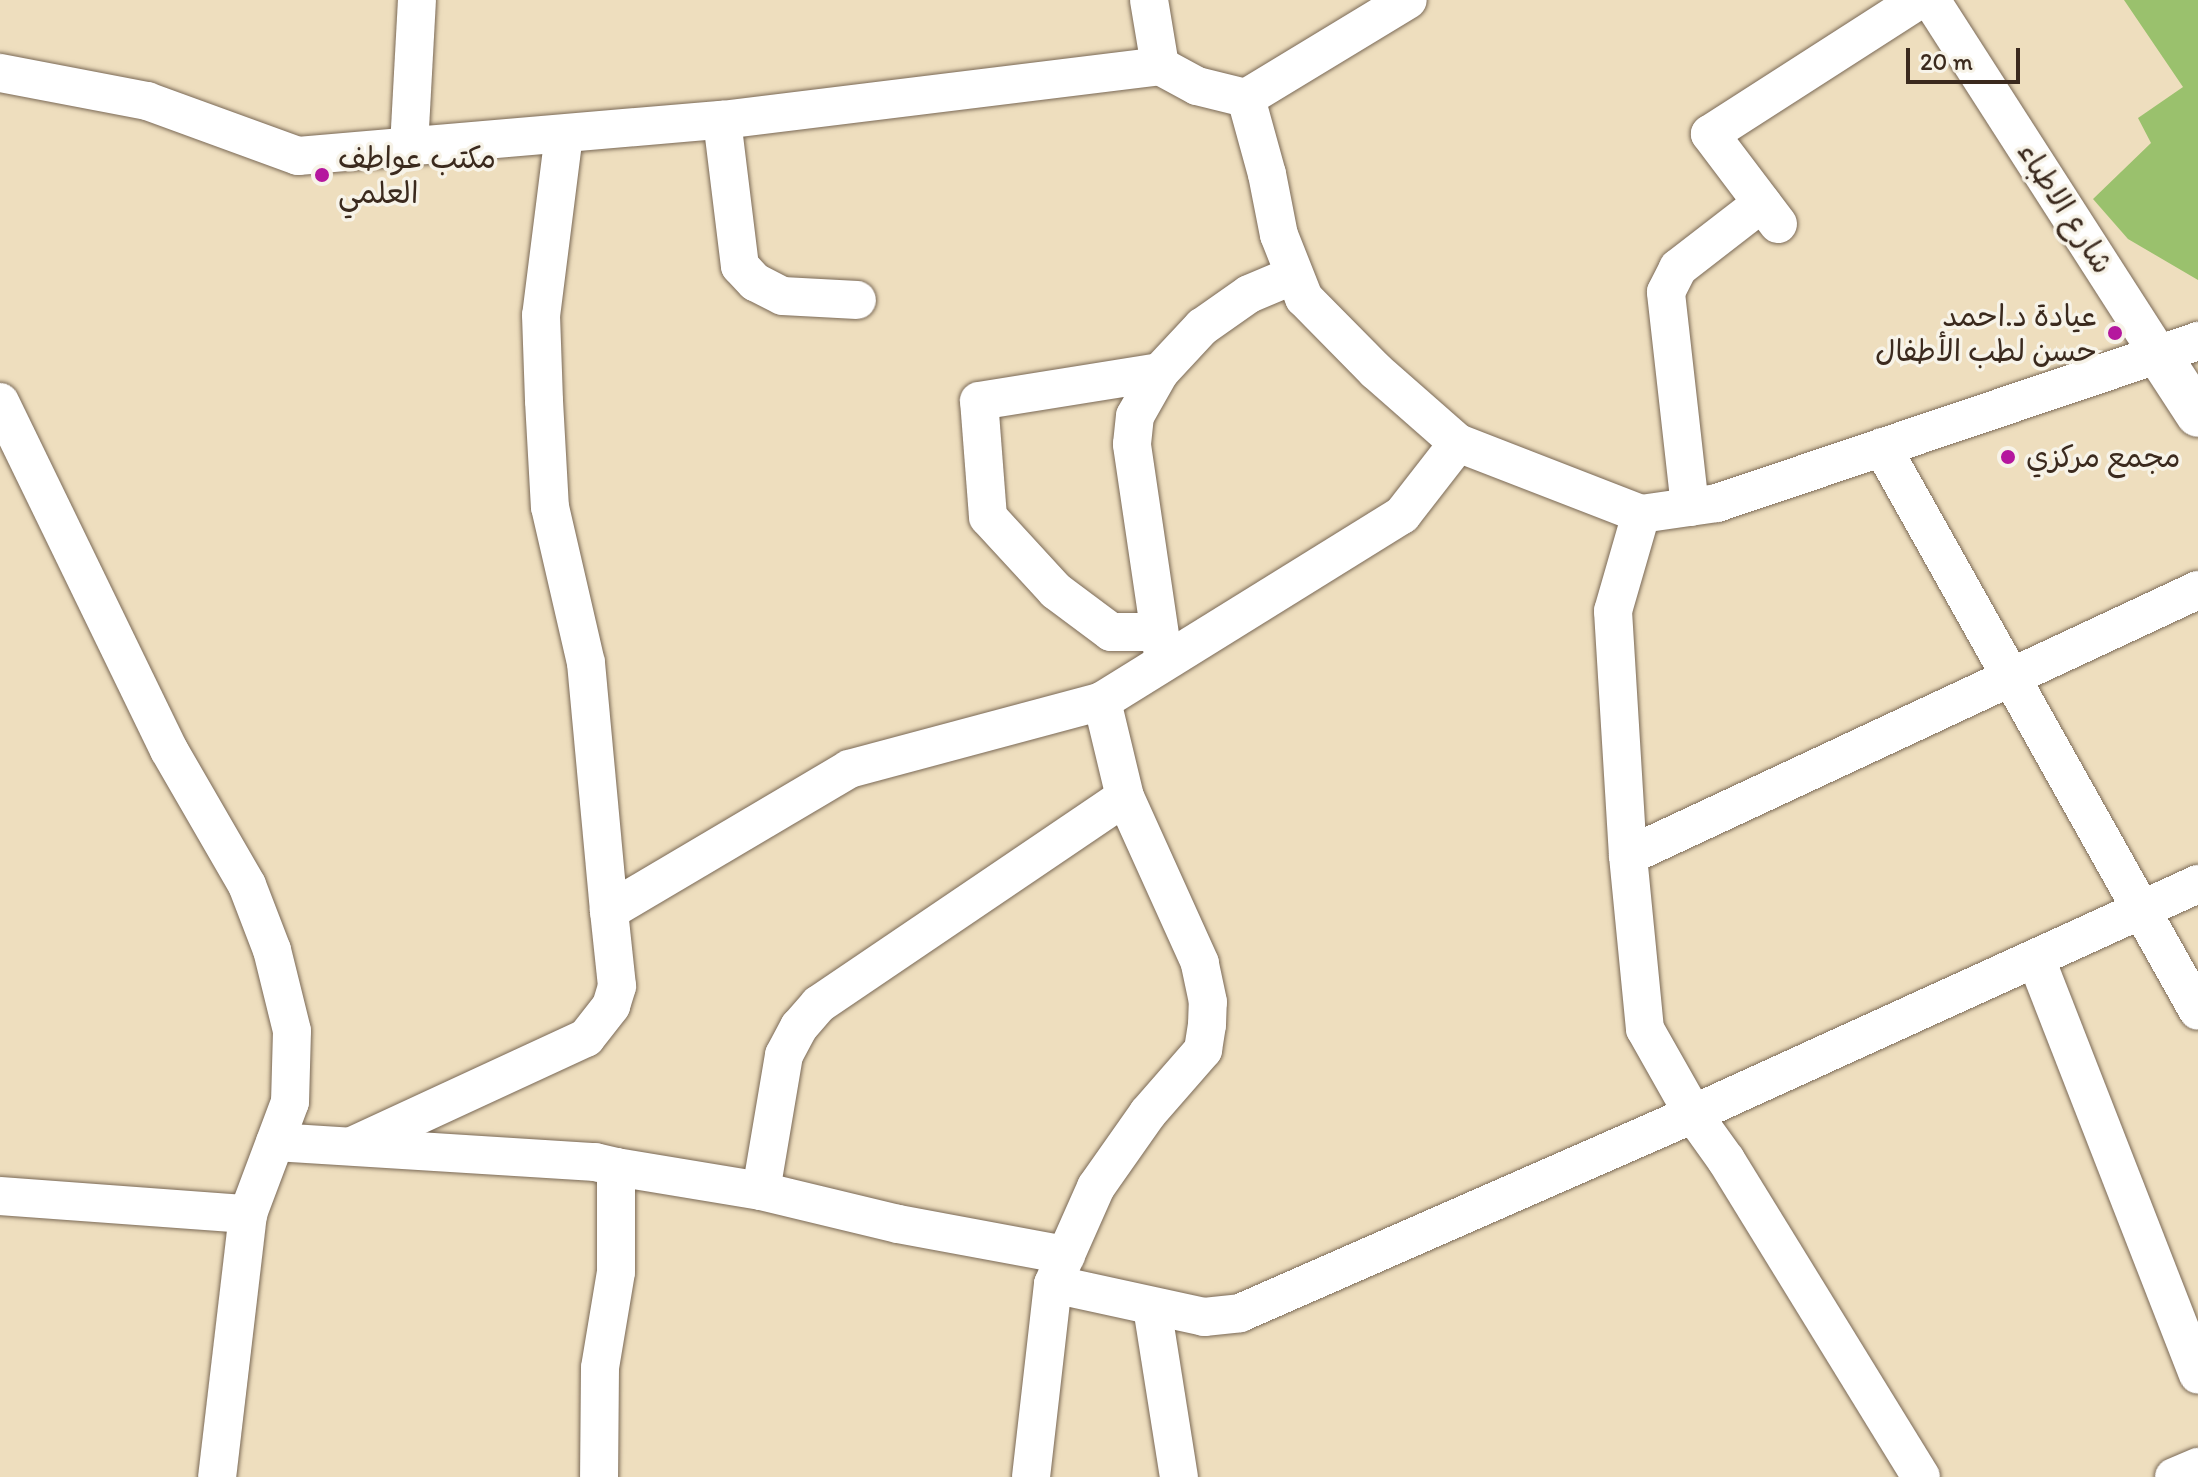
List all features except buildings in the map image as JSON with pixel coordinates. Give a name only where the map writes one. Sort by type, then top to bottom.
[{"type":"street","points":[[409,147],[417,0]]},
{"type":"street","points":[[1149,0],[1160,66]]},
{"type":"street","points":[[0,73],[147,101],[298,156],[722,120],[1160,66],[1197,86],[1246,98],[1408,0]]},
{"type":"street","points":[[1690,507],[1666,292],[1678,268],[1770,213],[1710,134],[1919,0]]},
{"type":"street","name":"شارع الاطباء","points":[[1931,0],[2178,347],[2198,415]]},
{"type":"street","points":[[1246,98],[1267,174],[1279,235],[1304,298],[1376,371],[1458,443],[1641,514],[1717,503],[2178,347]]},
{"type":"street","points":[[722,120],[740,266],[755,282],[783,296],[857,300]]},
{"type":"street","points":[[352,1146],[586,1038],[611,1006],[617,986],[586,663],[550,507],[541,315],[564,134]]},
{"type":"street","points":[[1161,647],[1132,430],[1139,404],[1160,372],[1185,344],[1224,309],[1294,275]]},
{"type":"street","points":[[1160,372],[979,401],[988,517],[1056,591],[1111,632],[1161,647]]},
{"type":"street","points":[[0,402],[169,750],[247,885],[272,950],[292,1031],[290,1102],[248,1214],[217,1477]]},
{"type":"street","points":[[609,911],[849,769],[1102,701],[1161,647],[1402,515],[1458,443]]},
{"type":"street","points":[[1882,447],[2198,1011]]},
{"type":"street","points":[[1641,514],[1613,611],[1628,856],[1645,1029],[1693,1114],[1726,1160],[1921,1477]]},
{"type":"street","points":[[1628,856],[2198,590]]},
{"type":"street","points":[[1031,1477],[1059,1270],[1096,1187],[1148,1113],[1203,1050],[1207,1025],[1208,1002],[1200,963],[1125,797],[1102,701]]},
{"type":"street","points":[[761,1191],[784,1055],[799,1027],[819,1004],[1125,797]]},
{"type":"street","points":[[275,1142],[595,1162],[761,1191],[898,1224],[1059,1270],[1152,1307],[1204,1317],[1240,1313],[1693,1114],[2198,884]]},
{"type":"street","points":[[2036,959],[2198,1375]]},
{"type":"street","points":[[599,1477],[600,1368],[616,1272],[616,1167]]},
{"type":"street","points":[[0,1196],[248,1214]]},
{"type":"street","points":[[1152,1307],[1179,1477]]},
{"type":"street","points":[[2174,1477],[2198,1467]]},
{"type":"green space","points":[[2124,0],[2198,0],[2198,280],[2128,239],[2093,199],[2151,143],[2138,118],[2183,87]]},
{"type":"place","name":"مكتب عواطف العلمي","points":[[322,175]]},
{"type":"place","name":"عيادة د.احمد حسن لطب الأطفال","points":[[2115,333]]},
{"type":"place","name":"مجمع مركزي","points":[[2008,457]]}]
